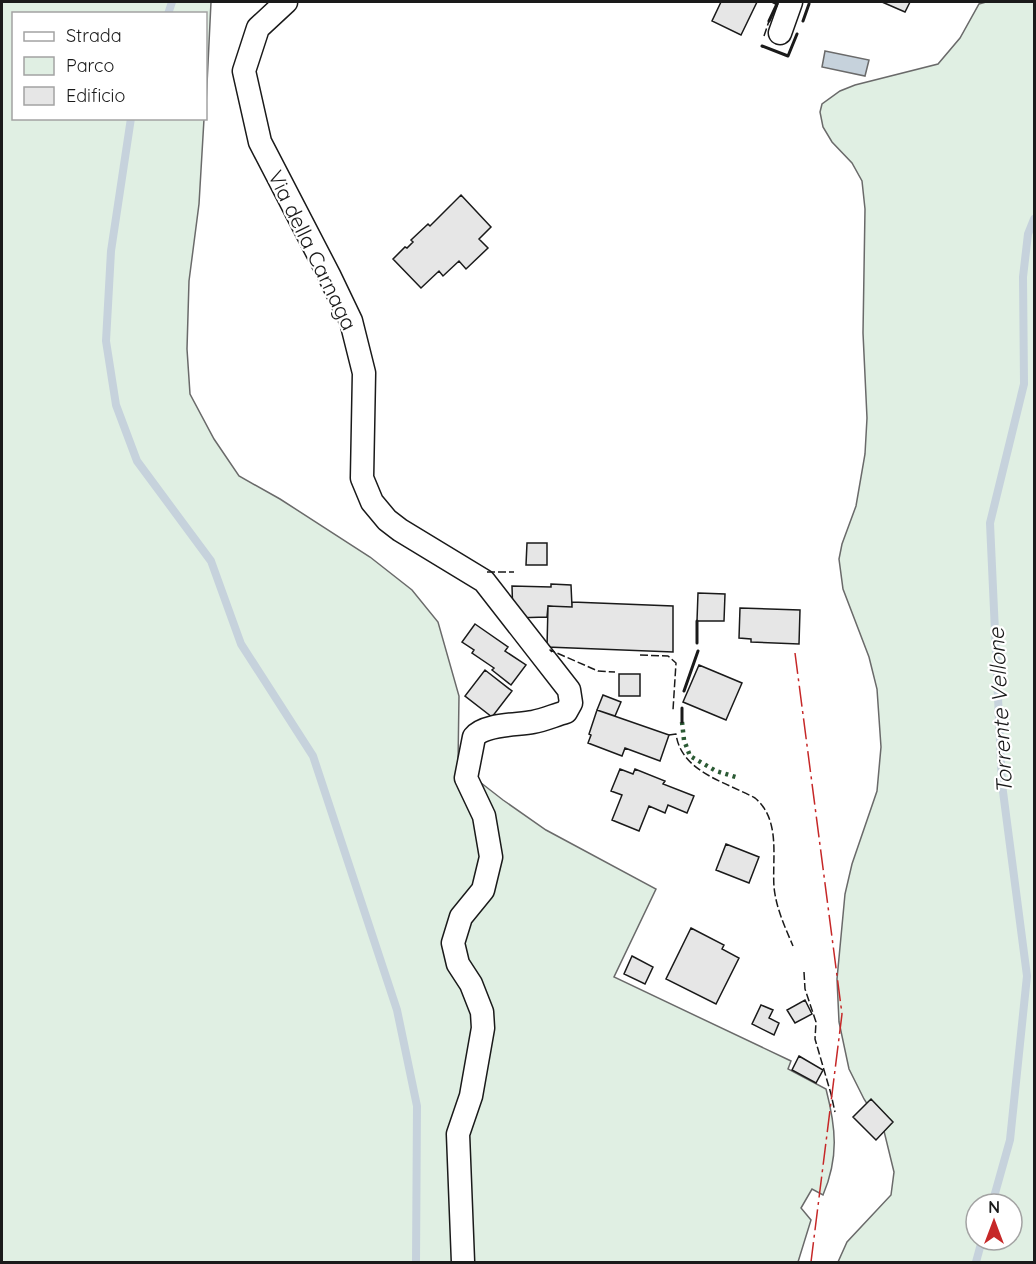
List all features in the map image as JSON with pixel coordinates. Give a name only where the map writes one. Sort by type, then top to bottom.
[{"type":"street","name":"Via della Carnaga","points":[[286,2],[258,28],[244,71],[260,142],[351,321],[364,373],[362,478],[372,502],[387,520],[484,581],[569,690],[571,703],[566,712],[535,722],[487,728],[477,732],[470,756],[466,778],[484,816],[491,857],[483,890],[461,917],[453,943],[458,964],[471,984],[482,1012],[483,1028],[471,1096],[458,1134],[463,1263]]},
{"type":"street","points":[[780,33],[791,2]]},
{"type":"green space","points":[[2,2],[211,2],[207,84],[207,12],[12,12],[12,120],[204,120],[199,204],[189,281],[187,349],[190,394],[214,439],[239,476],[280,499],[370,557],[412,590],[438,622],[459,696],[458,765],[546,830],[656,889],[614,977],[791,1061],[788,1069],[826,1089],[834,1130],[832,1168],[823,1195],[812,1189],[801,1208],[811,1220],[798,1262],[2,1262]]},
{"type":"green space","points":[[1034,2],[1034,1262],[838,1262],[847,1242],[891,1195],[894,1172],[884,1131],[849,1069],[839,1022],[837,979],[845,894],[852,864],[877,791],[881,747],[877,689],[869,657],[843,589],[839,559],[856,506],[865,454],[867,418],[863,333],[865,209],[862,181],[852,163],[832,142],[823,127],[820,112],[822,104],[840,91],[855,85],[938,64],[960,38],[979,4]]},
{"type":"shaded area","points":[[825,51],[869,60],[865,76],[822,67]]},
{"type":"building","points":[[721,2],[757,2],[741,35],[712,21]]},
{"type":"building","points":[[882,2],[910,2],[905,12]]},
{"type":"building","points":[[461,195],[491,227],[479,239],[488,248],[466,269],[459,261],[443,276],[439,271],[421,288],[393,259]]},
{"type":"building","points":[[527,543],[547,543],[547,565],[526,565]]},
{"type":"building","points":[[551,584],[571,585],[572,607],[548,606],[547,617],[513,618],[512,586],[551,587]]},
{"type":"building","points":[[698,593],[725,594],[724,621],[697,621]]},
{"type":"building","points":[[572,602],[673,606],[673,652],[547,647],[548,606],[572,607]]},
{"type":"building","points":[[740,608],[800,610],[799,644],[751,642],[751,639],[739,638]]},
{"type":"building","points":[[475,624],[508,647],[505,651],[526,665],[511,685],[492,670],[494,668],[472,653],[474,650],[462,642]]},
{"type":"building","points":[[699,665],[742,683],[726,720],[683,702]]},
{"type":"building","points":[[485,670],[512,691],[492,717],[465,696]]},
{"type":"building","points":[[619,674],[640,674],[640,696],[619,696]]},
{"type":"building","points":[[603,695],[621,702],[615,716],[597,710]]},
{"type":"building","points":[[597,710],[669,735],[660,761],[625,748],[622,756],[588,743]]},
{"type":"building","points":[[620,769],[633,774],[635,769],[665,781],[663,784],[694,796],[687,813],[668,805],[665,813],[649,806],[639,831],[612,820],[622,795],[611,791]]},
{"type":"building","points":[[726,844],[759,857],[749,883],[716,870]]},
{"type":"building","points":[[691,928],[724,945],[722,949],[739,958],[716,1004],[666,979]]},
{"type":"building","points":[[632,956],[653,967],[645,984],[624,974]]},
{"type":"building","points":[[805,1000],[812,1014],[795,1023],[787,1010]]},
{"type":"building","points":[[761,1005],[773,1010],[769,1018],[779,1023],[774,1035],[752,1024]]},
{"type":"building","points":[[799,1056],[823,1070],[816,1083],[792,1070]]},
{"type":"building","points":[[871,1099],[893,1122],[876,1140],[853,1117]]},
{"type":"waterway","points":[[169,12],[172,2]]},
{"type":"waterway","points":[[131,120],[111,251],[106,341],[116,405],[137,461],[211,561],[241,644],[313,756],[397,1010],[417,1106],[416,1262]]},
{"type":"waterway","name":"Torrente Vellone","points":[[995,1192],[1010,1140],[1027,976],[1002,784],[990,523],[1024,384],[1023,277],[1028,234],[1034,219]]},
{"type":"waterway","name":"Torrente Vellone","points":[[976,1262],[979,1252]]},
{"type":"hedge","points":[[682,722],[684,740],[690,756],[716,771],[739,778]]},
{"type":"fence","points":[[764,36],[769,21]]},
{"type":"fence","points":[[487,572],[514,572]]},
{"type":"fence","points":[[552,652],[550,650],[598,671],[615,672]]},
{"type":"fence","points":[[640,655],[668,656],[676,663],[673,710]]},
{"type":"fence","points":[[669,735],[676,734],[686,758],[696,767],[755,798],[769,817],[774,840],[774,887],[781,917],[793,946]]},
{"type":"fence","points":[[804,972],[805,989],[816,1022],[815,1039],[835,1112]]},
{"type":"wall","points":[[769,21],[777,4],[773,2]]},
{"type":"wall","points":[[803,21],[809,4]]},
{"type":"wall","points":[[762,46],[788,56],[797,34]]},
{"type":"wall","points":[[697,621],[697,643]]},
{"type":"wall","points":[[684,691],[698,651]]},
{"type":"wall","points":[[682,708],[682,722]]},
{"type":"power","points":[[795,653],[842,1014],[811,1262]]}]
